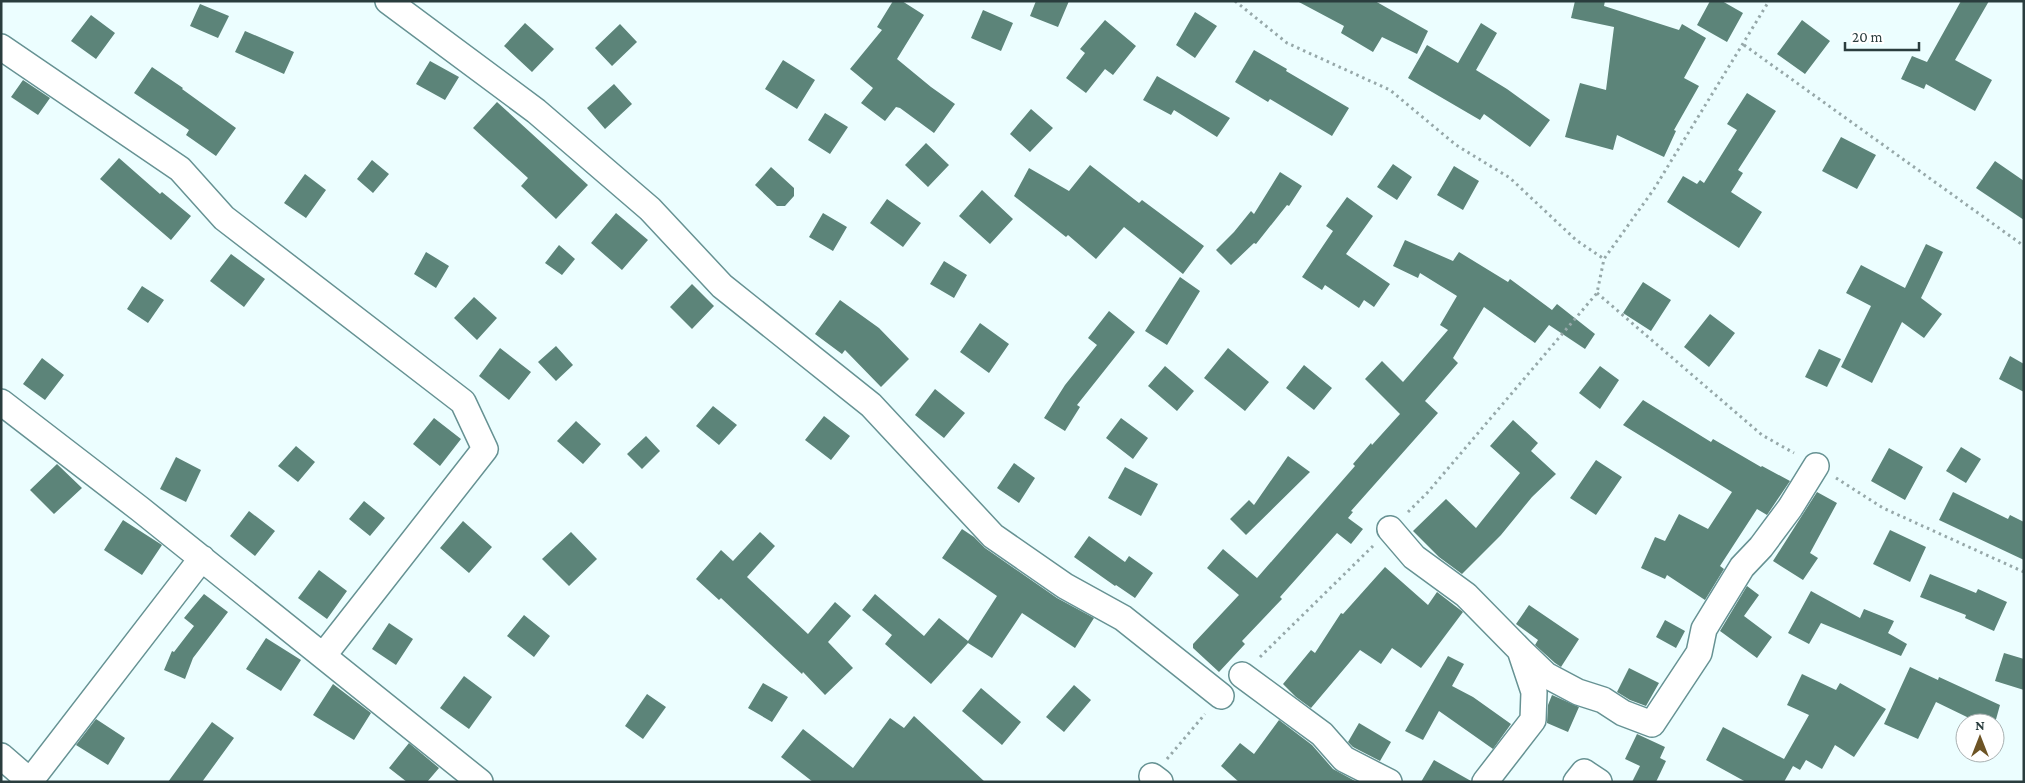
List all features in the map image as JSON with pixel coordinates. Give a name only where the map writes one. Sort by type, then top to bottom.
[{"type":"street","points":[[388,1],[536,111],[650,208],[722,286],[871,405],[993,536],[1065,586],[1123,618],[1221,696]]},
{"type":"street","points":[[1,47],[180,169],[224,218],[463,402],[485,449],[323,656]]},
{"type":"street","points":[[1,402],[202,558],[480,782]]},
{"type":"street","points":[[1390,530],[1414,557],[1466,595],[1546,675],[1578,692],[1603,700],[1623,713],[1652,724],[1699,653],[1704,630],[1742,567],[1761,547],[1790,508],[1816,466]]},
{"type":"street","points":[[1,756],[31,781],[202,558]]},
{"type":"street","points":[[1484,782],[1533,720],[1534,692],[1520,650]]},
{"type":"street","points":[[1242,675],[1322,734],[1344,759],[1389,782]]},
{"type":"street","points":[[1576,782],[1584,772],[1599,782]]},
{"type":"path","points":[[1235,1],[1287,43],[1390,90],[1456,145],[1510,178],[1576,240],[1604,258]]},
{"type":"path","points":[[1242,675],[1428,492],[1597,293],[1604,258],[1654,189],[1744,45],[1769,1]]},
{"type":"path","points":[[1744,45],[2024,246]]},
{"type":"path","points":[[1156,779],[1221,696]]},
{"type":"building","points":[[893,1],[902,1],[924,15],[897,59],[955,104],[934,133],[900,108],[896,107],[885,121],[861,103],[873,88],[850,69],[882,30],[877,27]]},
{"type":"building","points":[[1036,1],[1069,1],[1058,27],[1030,16]]},
{"type":"building","points":[[1297,1],[1375,1],[1428,31],[1417,54],[1382,37],[1373,52],[1341,33],[1344,26]]},
{"type":"building","points":[[1575,1],[1605,1],[1604,6],[1679,30],[1682,24],[1706,38],[1684,78],[1699,86],[1674,130],[1676,131],[1664,157],[1617,135],[1613,150],[1565,137],[1580,83],[1606,90],[1614,27],[1571,18]]},
{"type":"building","points":[[1710,1],[1722,1],[1743,13],[1727,42],[1697,25]]},
{"type":"building","points":[[1961,1],[1989,1],[1955,60],[1992,80],[1975,111],[1926,84],[1924,89],[1901,79],[1912,56],[1927,62]]},
{"type":"building","points":[[200,4],[229,16],[218,38],[190,26]]},
{"type":"building","points":[[983,10],[1013,23],[1001,51],[971,38]]},
{"type":"building","points":[[1195,12],[1217,26],[1195,58],[1176,45]]},
{"type":"building","points":[[91,15],[115,33],[96,59],[71,41]]},
{"type":"building","points":[[1105,20],[1136,46],[1113,75],[1105,69],[1086,93],[1066,78],[1085,53],[1080,49]]},
{"type":"building","points":[[1802,20],[1830,41],[1805,74],[1777,54]]},
{"type":"building","points":[[525,23],[554,49],[532,72],[504,46]]},
{"type":"building","points":[[1481,23],[1497,33],[1476,70],[1507,89],[1550,120],[1530,147],[1484,114],[1480,120],[1408,78],[1427,45],[1458,63]]},
{"type":"building","points":[[620,24],[637,42],[612,66],[595,48]]},
{"type":"building","points":[[245,31],[294,52],[284,74],[235,52]]},
{"type":"building","points":[[1254,50],[1349,108],[1332,136],[1270,99],[1268,102],[1235,82]]},
{"type":"building","points":[[783,60],[815,80],[797,109],[765,89]]},
{"type":"building","points":[[430,61],[459,77],[445,100],[416,84]]},
{"type":"building","points":[[152,67],[236,128],[216,156],[186,135],[189,130],[134,93]]},
{"type":"building","points":[[1157,76],[1230,118],[1217,137],[1174,110],[1171,115],[1143,100]]},
{"type":"building","points":[[23,80],[50,98],[38,115],[11,97]]},
{"type":"building","points":[[614,84],[632,104],[605,129],[587,108]]},
{"type":"building","points":[[1747,93],[1776,111],[1738,170],[1743,173],[1731,192],[1762,212],[1739,248],[1667,202],[1683,176],[1697,184],[1700,180],[1704,183],[1737,130],[1727,124]]},
{"type":"building","points":[[497,102],[588,185],[556,219],[521,186],[528,178],[473,128]]},
{"type":"building","points":[[1031,109],[1053,128],[1030,152],[1010,134]]},
{"type":"building","points":[[825,113],[848,127],[830,154],[808,140]]},
{"type":"building","points":[[1841,137],[1876,155],[1857,189],[1822,171]]},
{"type":"building","points":[[926,143],[949,165],[928,187],[905,165]]},
{"type":"building","points":[[119,158],[160,194],[162,192],[191,216],[171,240],[100,179]]},
{"type":"building","points":[[372,160],[389,174],[373,193],[357,179]]},
{"type":"building","points":[[1995,161],[2024,181],[2024,220],[1976,188]]},
{"type":"building","points":[[1393,164],[1412,177],[1397,200],[1377,187]]},
{"type":"building","points":[[1090,165],[1139,203],[1142,200],[1204,246],[1183,274],[1124,227],[1096,259],[1068,235],[1066,237],[1014,196],[1029,168],[1069,191]]},
{"type":"building","points":[[1454,166],[1479,181],[1463,210],[1437,195]]},
{"type":"building","points":[[771,167],[794,188],[794,196],[785,206],[777,206],[755,185]]},
{"type":"building","points":[[1280,172],[1302,186],[1289,206],[1287,205],[1256,244],[1254,243],[1231,265],[1216,250],[1251,211],[1254,214]]},
{"type":"building","points":[[305,174],[326,190],[306,218],[284,203]]},
{"type":"building","points":[[982,190],[1013,219],[990,244],[959,216]]},
{"type":"building","points":[[1347,197],[1373,216],[1346,254],[1390,284],[1374,307],[1364,300],[1359,308],[1325,285],[1322,290],[1302,277],[1333,231],[1326,226]]},
{"type":"building","points":[[887,199],[921,223],[903,247],[870,223]]},
{"type":"building","points":[[616,213],[648,240],[622,270],[591,243]]},
{"type":"building","points":[[823,213],[847,227],[833,251],[809,237]]},
{"type":"building","points":[[1405,240],[1453,261],[1459,252],[1508,282],[1510,279],[1552,310],[1557,304],[1595,334],[1585,349],[1549,325],[1535,343],[1484,307],[1453,358],[1458,363],[1425,401],[1438,413],[1351,511],[1353,512],[1348,518],[1363,529],[1351,544],[1337,533],[1280,597],[1282,599],[1242,641],[1245,644],[1219,672],[1193,648],[1193,644],[1239,595],[1207,568],[1223,549],[1257,578],[1355,466],[1353,464],[1371,443],[1372,445],[1400,414],[1365,379],[1382,361],[1403,382],[1448,330],[1440,325],[1457,296],[1420,273],[1418,278],[1393,266]]},
{"type":"building","points":[[1926,244],[1943,252],[1921,298],[1942,314],[1924,338],[1902,322],[1872,383],[1841,367],[1871,306],[1846,293],[1861,265],[1905,288]]},
{"type":"building","points":[[559,245],[575,259],[562,275],[545,263]]},
{"type":"building","points":[[426,252],[449,266],[436,288],[414,274]]},
{"type":"building","points":[[231,254],[265,279],[244,307],[210,281]]},
{"type":"building","points":[[944,261],[967,275],[954,298],[930,284]]},
{"type":"building","points":[[1180,277],[1200,291],[1167,345],[1145,331]]},
{"type":"building","points":[[1643,282],[1671,300],[1651,331],[1623,313]]},
{"type":"building","points":[[692,284],[714,306],[692,329],[670,307]]},
{"type":"building","points":[[142,286],[164,300],[148,323],[127,309]]},
{"type":"building","points":[[474,297],[497,318],[477,340],[454,318]]},
{"type":"building","points":[[840,300],[879,328],[909,359],[881,387],[845,350],[842,354],[815,334]]},
{"type":"building","points":[[1109,311],[1135,332],[1077,405],[1080,407],[1065,431],[1044,418],[1065,385],[1097,345],[1088,338]]},
{"type":"building","points":[[1710,314],[1735,333],[1709,367],[1684,347]]},
{"type":"building","points":[[980,323],[1009,344],[989,373],[960,352]]},
{"type":"building","points":[[556,346],[573,365],[556,381],[538,362]]},
{"type":"building","points":[[500,348],[531,372],[509,400],[479,376]]},
{"type":"building","points":[[1228,348],[1269,382],[1245,411],[1204,378]]},
{"type":"building","points":[[1819,349],[1841,359],[1827,387],[1805,377]]},
{"type":"building","points":[[2010,356],[2024,364],[2024,392],[1999,379]]},
{"type":"building","points":[[42,358],[64,375],[45,400],[23,384]]},
{"type":"building","points":[[1304,365],[1332,388],[1314,410],[1286,388]]},
{"type":"building","points":[[1165,366],[1194,391],[1177,411],[1148,386]]},
{"type":"building","points":[[1600,366],[1619,380],[1600,409],[1579,393]]},
{"type":"building","points":[[935,389],[965,413],[944,438],[915,415]]},
{"type":"building","points":[[1643,400],[1711,442],[1713,439],[1761,467],[1790,481],[1767,515],[1757,509],[1720,566],[1724,569],[1705,600],[1667,575],[1665,579],[1641,568],[1655,537],[1665,541],[1679,514],[1708,529],[1732,492],[1623,425]]},
{"type":"building","points":[[713,406],[737,425],[719,445],[696,426]]},
{"type":"building","points":[[824,416],[850,436],[831,460],[805,440]]},
{"type":"building","points":[[434,418],[461,439],[440,466],[413,444]]},
{"type":"building","points":[[1121,418],[1148,438],[1133,459],[1106,438]]},
{"type":"building","points":[[1513,420],[1538,443],[1531,451],[1556,474],[1532,497],[1501,535],[1462,574],[1439,557],[1413,531],[1446,499],[1476,528],[1520,473],[1490,446]]},
{"type":"building","points":[[576,421],[601,444],[583,464],[557,441]]},
{"type":"building","points":[[646,436],[660,451],[642,469],[627,454]]},
{"type":"building","points":[[296,446],[315,462],[298,482],[278,466]]},
{"type":"building","points":[[1961,447],[1981,459],[1966,483],[1946,471]]},
{"type":"building","points":[[1889,448],[1923,467],[1905,500],[1871,481]]},
{"type":"building","points":[[1288,456],[1310,472],[1246,535],[1230,519],[1249,500],[1254,505]]},
{"type":"building","points":[[176,457],[201,470],[186,502],[160,489]]},
{"type":"building","points":[[1596,460],[1622,477],[1596,515],[1570,498]]},
{"type":"building","points":[[1014,463],[1035,478],[1019,503],[997,488]]},
{"type":"building","points":[[57,464],[82,488],[54,514],[30,490]]},
{"type":"building","points":[[1125,467],[1158,484],[1141,516],[1108,498]]},
{"type":"building","points":[[1817,492],[1837,503],[1810,553],[1818,558],[1803,580],[1773,561]]},
{"type":"building","points":[[1953,492],[2008,519],[2010,515],[2024,522],[2024,560],[1939,520]]},
{"type":"building","points":[[364,501],[385,518],[370,536],[349,519]]},
{"type":"building","points":[[249,511],[275,531],[255,556],[230,536]]},
{"type":"building","points":[[123,520],[162,545],[142,575],[104,550]]},
{"type":"building","points":[[463,521],[492,547],[469,573],[440,548]]},
{"type":"building","points":[[962,529],[985,548],[1057,598],[1094,618],[1075,648],[1022,613],[992,658],[968,643],[931,684],[885,644],[892,635],[862,610],[875,594],[924,636],[939,618],[968,641],[997,596],[942,558]]},
{"type":"building","points":[[1890,530],[1926,547],[1910,582],[1873,564]]},
{"type":"building","points":[[571,532],[597,559],[569,586],[542,559]]},
{"type":"building","points":[[760,532],[775,546],[747,577],[808,634],[835,602],[851,616],[828,642],[853,668],[825,695],[803,672],[802,674],[721,598],[719,600],[696,579],[721,550],[733,561]]},
{"type":"building","points":[[1089,536],[1125,562],[1129,556],[1153,573],[1135,598],[1074,557]]},
{"type":"building","points":[[1385,567],[1428,605],[1437,592],[1463,612],[1421,668],[1392,648],[1381,664],[1360,650],[1311,708],[1283,684],[1311,650],[1315,653],[1341,613],[1343,614]]},
{"type":"building","points":[[319,570],[347,591],[327,619],[298,598]]},
{"type":"building","points":[[1930,574],[1976,593],[1978,589],[2007,602],[1994,631],[1965,618],[1966,615],[1920,597]]},
{"type":"building","points":[[1747,586],[1759,595],[1744,616],[1772,637],[1757,658],[1720,631]]},
{"type":"building","points":[[1811,591],[1860,618],[1864,609],[1894,621],[1888,633],[1907,644],[1901,656],[1821,623],[1809,644],[1788,633]]},
{"type":"building","points":[[204,594],[228,612],[193,658],[185,679],[164,670],[172,651],[174,652],[194,626],[184,618]]},
{"type":"building","points":[[1529,605],[1579,639],[1561,667],[1535,645],[1538,640],[1516,624]]},
{"type":"building","points":[[524,615],[550,636],[534,657],[507,636]]},
{"type":"building","points":[[1665,620],[1685,631],[1676,648],[1656,637]]},
{"type":"building","points":[[389,623],[413,639],[396,665],[372,649]]},
{"type":"building","points":[[266,638],[301,660],[281,691],[246,669]]},
{"type":"building","points":[[2004,653],[2024,659],[2024,690],[1995,681]]},
{"type":"building","points":[[1448,656],[1464,664],[1452,686],[1473,697],[1511,724],[1493,749],[1439,711],[1423,740],[1405,731]]},
{"type":"building","points":[[1910,667],[1938,680],[1939,677],[2000,705],[1998,713],[1959,713],[1936,702],[1918,739],[1884,724]]},
{"type":"building","points":[[1629,668],[1659,683],[1646,706],[1630,700],[1617,692]]},
{"type":"building","points":[[1802,674],[1836,690],[1840,683],[1886,709],[1854,757],[1835,745],[1822,769],[1806,760],[1800,770],[1793,766],[1784,782],[1746,782],[1706,760],[1723,727],[1784,759],[1809,715],[1787,705]]},
{"type":"building","points":[[464,676],[492,697],[469,729],[440,708]]},
{"type":"building","points":[[763,683],[788,697],[772,722],[748,708]]},
{"type":"building","points":[[333,684],[371,713],[354,740],[313,715]]},
{"type":"building","points":[[1074,685],[1091,700],[1064,732],[1046,717]]},
{"type":"building","points":[[981,688],[1021,722],[1002,745],[962,711]]},
{"type":"building","points":[[647,694],[666,707],[643,739],[625,726]]},
{"type":"building","points":[[1552,695],[1579,707],[1568,732],[1547,723],[1548,705]]},
{"type":"building","points":[[914,716],[985,782],[813,782],[781,757],[803,729],[853,768],[890,718],[904,728]]},
{"type":"building","points":[[96,719],[125,738],[108,765],[76,745]]},
{"type":"building","points":[[1279,720],[1312,745],[1333,769],[1357,782],[1239,782],[1221,766],[1240,743],[1254,754]]},
{"type":"building","points":[[212,722],[234,738],[202,782],[168,782]]},
{"type":"building","points":[[1359,723],[1391,742],[1380,761],[1353,747],[1348,742]]},
{"type":"building","points":[[1637,734],[1665,747],[1660,758],[1666,761],[1656,782],[1632,782],[1640,766],[1625,759]]},
{"type":"building","points":[[409,743],[439,768],[427,782],[407,782],[389,768]]},
{"type":"building","points":[[1434,760],[1471,781],[1471,782],[1421,782]]}]
